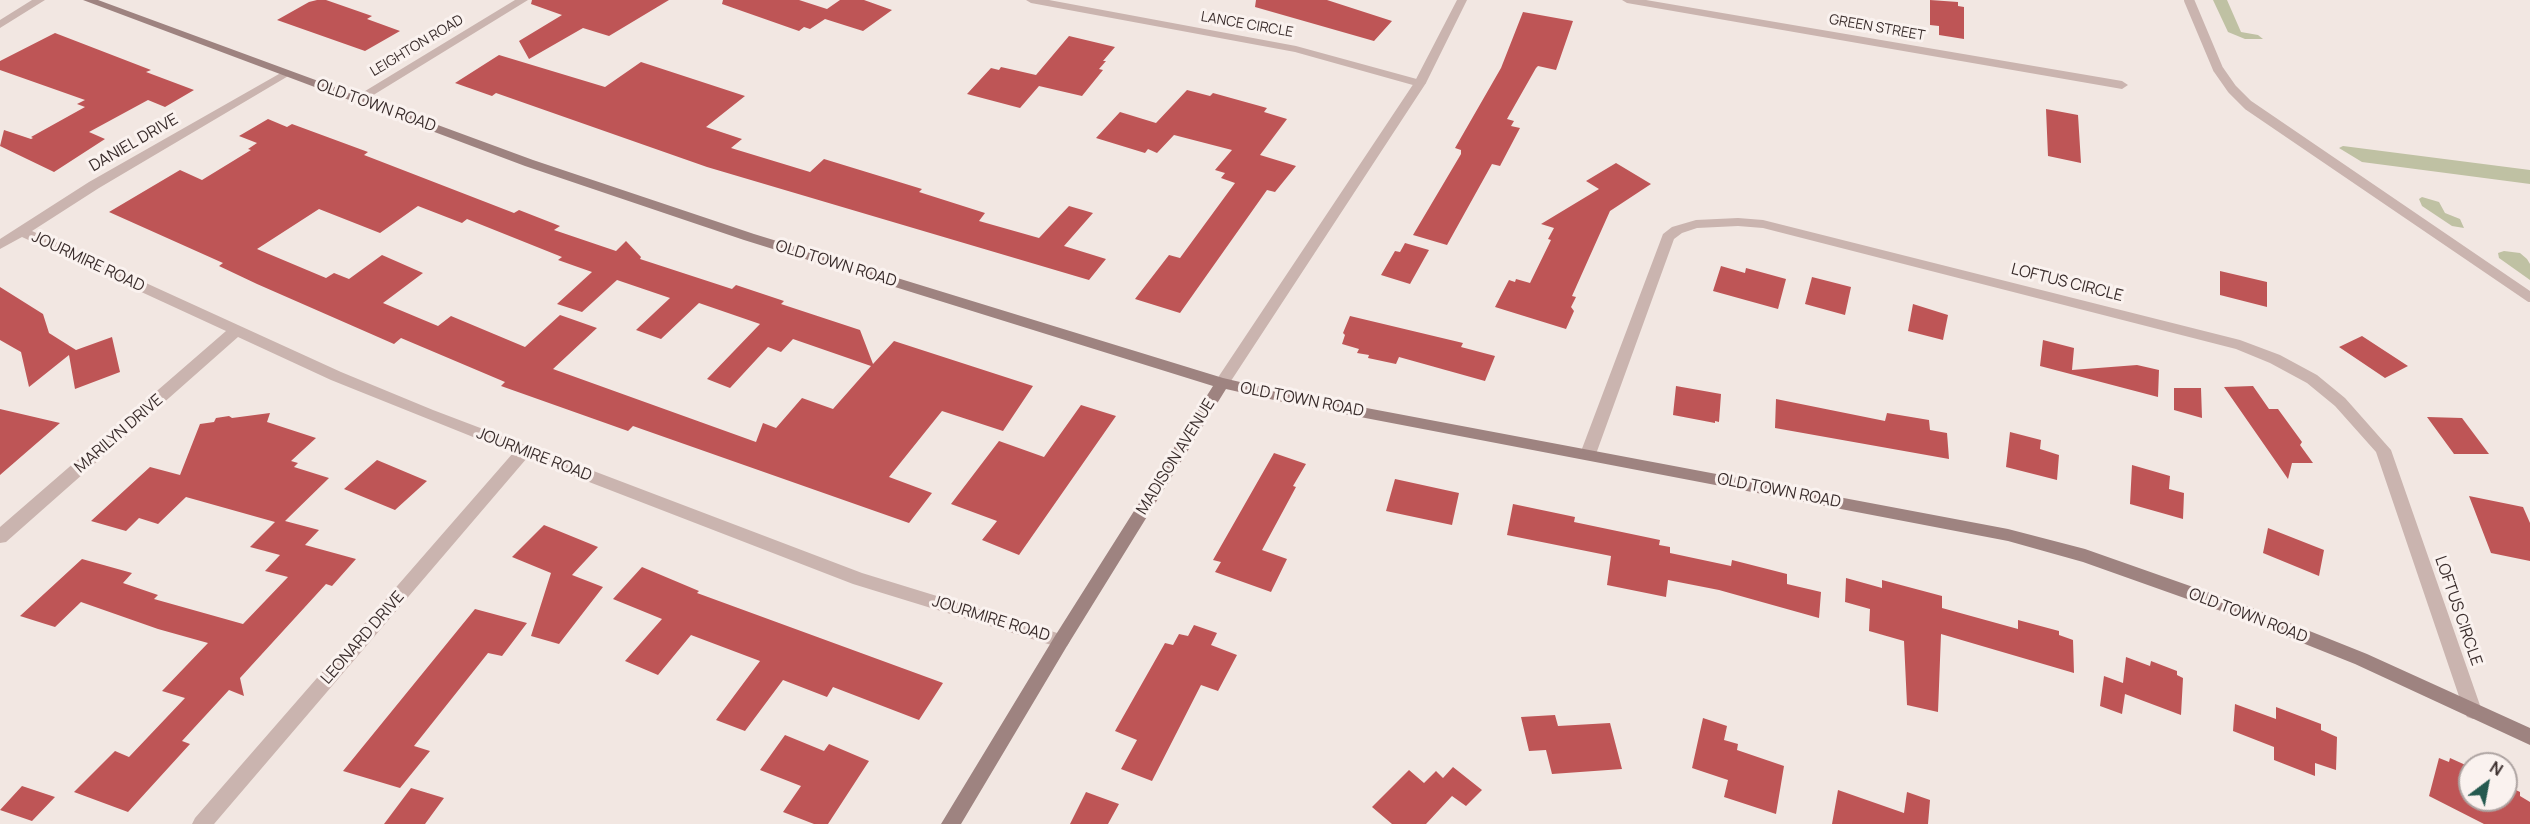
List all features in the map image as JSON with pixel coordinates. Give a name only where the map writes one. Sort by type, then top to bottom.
[{"type":"main road","name":"OLD TOWN ROAD","points":[[88,0],[529,164],[749,237],[1222,383],[1287,398],[2008,535],[2085,556],[2241,611],[2361,659],[2530,737]]},
{"type":"main road","name":"MADISON AVENUE","points":[[951,824],[1060,641],[1222,383]]},
{"type":"street","points":[[0,25],[40,0]]},
{"type":"street","name":"LEIGHTON ROAD","points":[[358,99],[523,0]]},
{"type":"street","name":"LANCE CIRCLE","points":[[1031,0],[1296,49],[1420,83]]},
{"type":"street","name":"MADISON AVENUE","points":[[1222,383],[1420,83],[1462,0]]},
{"type":"street","name":"GREEN STREET","points":[[1627,0],[2122,85]]},
{"type":"street","name":"DANIEL DRIVE","points":[[0,245],[94,185],[286,72]]},
{"type":"street","name":"LOFTUS CIRCLE","points":[[1588,454],[1668,237],[1677,230],[1696,224],[1738,222],[1763,224],[2240,345],[2276,358],[2312,379],[2340,402],[2383,450],[2474,711]]},
{"type":"street","name":"JOURMIRE ROAD","points":[[21,231],[336,376],[524,451],[859,579],[1060,641]]},
{"type":"street","name":"MARILYN DRIVE","points":[[0,537],[237,330]]},
{"type":"street","name":"LEONARD DRIVE","points":[[202,824],[524,451]]},
{"type":"lane","points":[[2189,0],[2218,69],[2232,89],[2248,105],[2530,297]]},
{"type":"green space","points":[[2213,0],[2227,0],[2241,32],[2258,35],[2263,39],[2245,39],[2228,32]]},
{"type":"green space","points":[[2343,146],[2530,170],[2530,184],[2362,162],[2339,148]]},
{"type":"green space","points":[[2422,197],[2439,202],[2445,213],[2460,219],[2464,228],[2452,226],[2422,206],[2419,199]]},
{"type":"green space","points":[[2504,251],[2520,253],[2527,259],[2530,264],[2530,280],[2499,258],[2498,253]]},
{"type":"building","points":[[317,0],[326,0],[372,16],[367,19],[400,31],[365,51],[277,20]]},
{"type":"building","points":[[532,0],[669,0],[609,36],[583,28],[529,59],[519,41],[562,15],[531,4]]},
{"type":"building","points":[[723,0],[799,0],[827,9],[840,0],[864,0],[892,10],[863,31],[825,19],[810,29],[804,27],[799,31],[722,4]]},
{"type":"building","points":[[1256,0],[1327,0],[1392,21],[1374,41],[1255,7]]},
{"type":"building","points":[[1930,0],[1958,2],[1958,6],[1964,7],[1964,39],[1939,35],[1939,26],[1930,25]]},
{"type":"building","points":[[1523,12],[1573,21],[1556,70],[1538,66],[1536,68],[1507,119],[1514,121],[1511,126],[1520,128],[1500,166],[1492,164],[1447,245],[1413,235],[1461,154],[1461,150],[1455,148],[1501,68]]},
{"type":"building","points":[[55,33],[151,70],[146,72],[194,90],[165,107],[148,100],[89,132],[105,139],[54,172],[0,146],[4,130],[31,139],[85,107],[77,104],[85,100],[0,70],[0,61]]},
{"type":"building","points":[[1069,36],[1115,47],[1103,61],[1106,61],[1099,69],[1103,70],[1082,96],[1039,86],[1020,108],[967,94],[991,68],[999,70],[1001,67],[1036,75]]},
{"type":"building","points":[[499,55],[605,87],[641,62],[745,96],[706,127],[742,139],[731,148],[810,172],[824,159],[922,189],[919,192],[985,213],[979,221],[1039,238],[1069,206],[1093,213],[1064,246],[1106,259],[1089,280],[707,167],[496,93],[492,96],[455,83]]},
{"type":"building","points":[[1187,90],[1210,96],[1213,93],[1267,108],[1264,112],[1287,119],[1260,155],[1296,166],[1275,192],[1267,190],[1180,313],[1135,299],[1169,255],[1180,258],[1235,183],[1221,178],[1225,173],[1215,170],[1232,150],[1174,135],[1157,153],[1148,149],[1145,153],[1096,138],[1120,112],[1156,123]]},
{"type":"building","points":[[2046,109],[2078,115],[2081,163],[2048,156]]},
{"type":"building","points":[[268,119],[287,127],[292,124],[368,152],[364,155],[514,213],[519,210],[560,226],[554,230],[616,251],[626,241],[641,257],[640,259],[732,289],[736,285],[784,301],[781,304],[860,330],[873,364],[894,341],[1033,386],[1003,431],[942,411],[889,477],[932,493],[909,523],[633,426],[628,431],[501,386],[505,382],[401,338],[394,344],[257,284],[219,266],[223,263],[109,212],[180,170],[202,180],[251,150],[248,149],[257,143],[239,136]],"holes":[[[418,206],[462,223],[467,219],[562,257],[558,260],[592,272],[557,304],[582,312],[617,280],[670,298],[636,330],[661,339],[699,303],[760,324],[707,379],[730,388],[768,347],[781,352],[793,339],[871,366],[833,409],[802,398],[776,428],[763,423],[756,442],[553,369],[597,328],[560,315],[525,347],[451,316],[438,326],[383,303],[423,273],[382,255],[349,279],[334,273],[326,278],[257,249],[319,209],[380,233]]]},
{"type":"building","points":[[1616,163],[1651,184],[1610,211],[1572,296],[1576,297],[1571,307],[1574,311],[1566,329],[1495,307],[1509,280],[1515,282],[1516,279],[1530,283],[1551,240],[1548,239],[1554,228],[1541,224],[1599,189],[1586,181]]},
{"type":"building","points":[[1405,243],[1429,250],[1410,284],[1381,275],[1395,251],[1400,252]]},
{"type":"building","points":[[1721,266],[1745,273],[1746,268],[1786,279],[1778,309],[1713,291]]},
{"type":"building","points":[[2220,271],[2267,282],[2267,307],[2220,295]]},
{"type":"building","points":[[1812,277],[1851,287],[1845,315],[1805,304]]},
{"type":"building","points":[[0,287],[43,314],[49,333],[76,350],[112,337],[120,372],[75,389],[69,355],[29,387],[21,352],[0,340]]},
{"type":"building","points":[[1913,304],[1948,315],[1943,340],[1908,331]]},
{"type":"building","points":[[1350,316],[1463,343],[1461,347],[1495,356],[1485,381],[1399,357],[1396,364],[1368,358],[1369,355],[1357,353],[1359,349],[1342,344],[1345,335],[1343,333]]},
{"type":"building","points":[[2362,336],[2408,366],[2385,378],[2339,347]]},
{"type":"building","points":[[2043,340],[2074,348],[2072,370],[2137,365],[2159,370],[2158,397],[2040,366]]},
{"type":"building","points":[[1676,386],[1721,394],[1719,422],[1673,415]]},
{"type":"building","points":[[2253,386],[2269,409],[2278,409],[2302,442],[2300,445],[2313,463],[2292,463],[2288,479],[2224,387]]},
{"type":"building","points":[[2174,388],[2201,388],[2202,418],[2174,410]]},
{"type":"building","points":[[1776,399],[1885,421],[1887,413],[1929,420],[1930,430],[1947,433],[1949,459],[1775,428]]},
{"type":"building","points":[[1081,405],[1116,416],[1019,555],[982,540],[997,521],[951,504],[999,441],[1044,457]]},
{"type":"building","points":[[0,409],[60,423],[0,475]]},
{"type":"building","points":[[270,413],[267,422],[316,438],[291,461],[298,463],[294,467],[329,478],[285,521],[319,530],[305,545],[356,559],[332,586],[326,584],[240,678],[244,696],[229,690],[182,741],[190,744],[128,812],[74,792],[115,751],[129,757],[185,698],[162,691],[208,643],[158,629],[81,602],[55,627],[20,616],[82,559],[132,573],[123,583],[158,595],[154,599],[243,624],[288,577],[265,571],[280,555],[250,547],[275,522],[186,497],[158,524],[139,518],[126,531],[91,521],[150,467],[180,475],[200,424],[214,422],[216,418]]},
{"type":"building","points":[[2427,417],[2462,418],[2489,454],[2454,454]]},
{"type":"building","points":[[2010,432],[2041,440],[2040,449],[2059,455],[2057,480],[2006,467]]},
{"type":"building","points":[[1274,453],[1306,464],[1262,550],[1287,559],[1271,592],[1215,572],[1221,562],[1213,560]]},
{"type":"building","points":[[377,460],[427,481],[395,510],[344,489]]},
{"type":"building","points":[[2132,465],[2170,476],[2169,489],[2184,493],[2183,519],[2130,504]]},
{"type":"building","points":[[1395,479],[1459,493],[1452,525],[1386,511]]},
{"type":"building","points":[[2469,496],[2523,507],[2530,523],[2530,561],[2491,553]]},
{"type":"building","points":[[1513,504],[1575,517],[1574,522],[1660,540],[1659,545],[1670,547],[1670,553],[1731,566],[1732,560],[1787,574],[1787,584],[1821,592],[1819,618],[1719,590],[1668,580],[1666,597],[1607,585],[1611,556],[1507,535]]},
{"type":"building","points":[[544,525],[598,547],[572,575],[603,587],[559,644],[531,636],[551,573],[512,557]]},
{"type":"building","points":[[2268,528],[2324,550],[2319,576],[2263,553]]},
{"type":"building","points":[[642,567],[699,591],[697,593],[943,683],[919,720],[833,687],[827,697],[783,680],[745,731],[716,720],[760,661],[691,635],[658,675],[625,661],[662,619],[613,599]]},
{"type":"building","points":[[1846,578],[1882,588],[1882,580],[1942,596],[1942,608],[2018,629],[2018,620],[2059,631],[2059,635],[2073,640],[2074,673],[1941,634],[1938,712],[1907,705],[1904,641],[1869,631],[1870,609],[1845,602]]},
{"type":"building","points":[[475,609],[527,623],[502,656],[488,653],[414,746],[430,751],[400,788],[343,771]]},
{"type":"building","points":[[1194,625],[1217,633],[1211,645],[1237,655],[1218,691],[1201,685],[1152,781],[1121,769],[1137,740],[1115,731],[1165,643],[1173,645],[1179,634],[1188,636]]},
{"type":"building","points":[[2126,657],[2150,666],[2151,661],[2177,671],[2177,675],[2183,678],[2181,715],[2125,694],[2122,714],[2100,706],[2104,676],[2123,683]]},
{"type":"building","points":[[2235,704],[2276,719],[2276,707],[2321,724],[2321,730],[2337,737],[2336,770],[2315,763],[2315,776],[2274,760],[2274,747],[2233,731]]},
{"type":"building","points":[[1555,715],[1558,726],[1610,723],[1622,769],[1552,774],[1546,750],[1529,751],[1521,717]]},
{"type":"building","points":[[1703,718],[1727,726],[1724,740],[1738,744],[1737,750],[1784,766],[1776,814],[1724,797],[1728,780],[1692,768]]},
{"type":"building","points":[[785,735],[824,751],[829,744],[869,761],[828,824],[814,824],[783,812],[801,786],[760,770]]},
{"type":"building","points":[[2439,758],[2449,762],[2450,758],[2458,762],[2458,811],[2429,796]]},
{"type":"building","points":[[1453,767],[1482,790],[1466,806],[1452,796],[1426,824],[1392,824],[1372,807],[1409,770],[1424,783],[1436,771],[1443,778]]},
{"type":"building","points":[[22,786],[55,797],[32,821],[0,810]]},
{"type":"building","points":[[411,788],[444,798],[425,824],[384,824]]},
{"type":"building","points":[[1838,790],[1904,813],[1907,792],[1930,800],[1928,824],[1832,824]]},
{"type":"building","points":[[2518,791],[2520,796],[2530,802],[2530,824],[2484,824],[2460,812],[2518,812]]},
{"type":"building","points":[[1086,792],[1119,804],[1108,824],[1070,824]]}]
